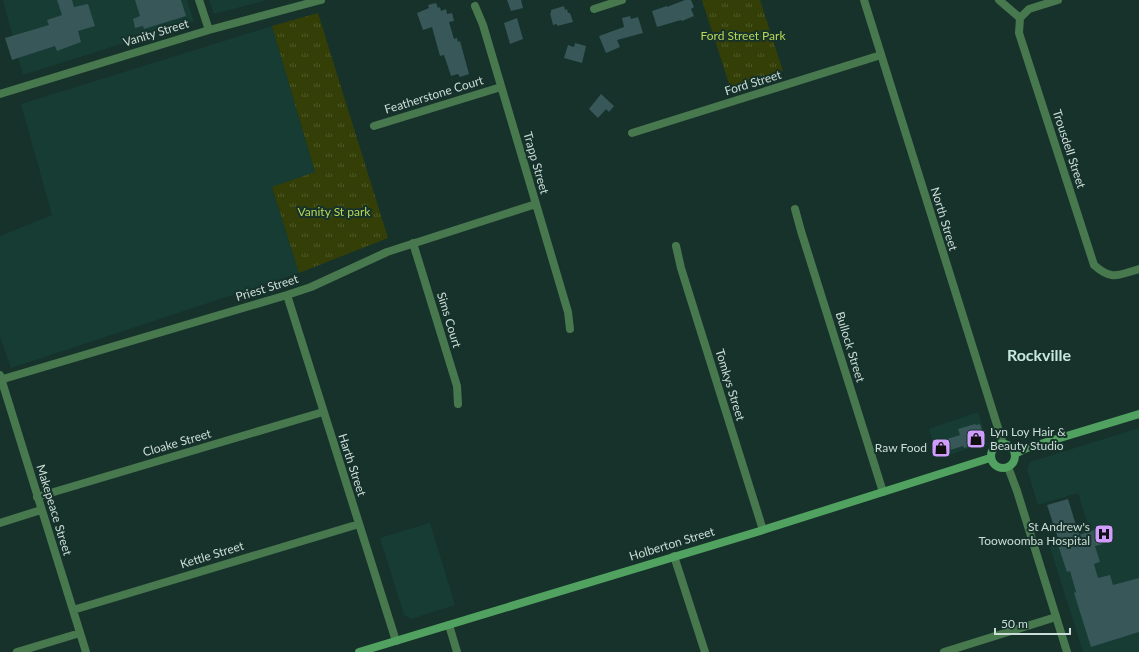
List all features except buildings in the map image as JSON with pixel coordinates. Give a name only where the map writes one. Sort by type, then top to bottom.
[{"type":"main road","points":[[1015,454],[1027,448],[1139,414]]},
{"type":"main road","points":[[1003,444],[1010,446],[1015,454],[1014,460],[1008,467],[1003,469],[998,468],[990,458],[995,447],[1003,444]]},
{"type":"main road","name":"Holberton Street","points":[[359,652],[763,530],[990,458]]},
{"type":"street","points":[[199,0],[209,30]]},
{"type":"street","name":"Vanity Street","points":[[0,94],[209,30],[321,0]]},
{"type":"street","points":[[594,9],[622,0]]},
{"type":"street","name":"North Street","points":[[864,0],[1003,444]]},
{"type":"street","points":[[999,0],[1020,18],[1029,9],[1058,0]]},
{"type":"street","name":"Trapp Street","points":[[475,6],[483,25],[568,312],[570,329]]},
{"type":"street","name":"Trousdell Street","points":[[1020,18],[1019,33],[1094,265],[1103,273],[1114,276],[1139,269]]},
{"type":"street","name":"Ford Street","points":[[632,133],[881,55]]},
{"type":"street","name":"Featherstone Court","points":[[374,126],[501,87]]},
{"type":"street","name":"Priest Street","points":[[1,378],[312,287],[388,252],[536,204]]},
{"type":"street","name":"Bullock Street","points":[[795,209],[883,492]]},
{"type":"street","name":"Sims Court","points":[[413,243],[457,386],[458,404]]},
{"type":"street","name":"Tomkys Street","points":[[676,246],[683,275],[763,530]]},
{"type":"street","name":"Harth Street","points":[[287,295],[396,641]]},
{"type":"street","name":"Makepeace Street","points":[[1,378],[86,652]]},
{"type":"street","name":"Cloake Street","points":[[37,497],[323,412]]},
{"type":"street","points":[[1008,467],[1017,490],[1067,652]]},
{"type":"street","points":[[0,523],[41,510]]},
{"type":"street","name":"Kettle Street","points":[[73,610],[359,524]]},
{"type":"street","points":[[674,556],[705,652]]},
{"type":"street","points":[[944,652],[1056,617]]},
{"type":"street","points":[[449,625],[457,652]]},
{"type":"street","points":[[17,652],[80,633]]},
{"type":"shaded area","points":[[3,0],[187,0],[194,21],[23,75]]},
{"type":"shaded area","points":[[209,0],[267,0],[214,14]]},
{"type":"shaded area","points":[[272,26],[315,173],[272,188],[299,273],[11,368],[0,337],[0,236],[52,215],[21,104]]},
{"type":"shaded area","points":[[978,412],[986,438],[985,442],[938,459],[929,429]]},
{"type":"shaded area","name":"St Andrew's Toowoomba Hospital","points":[[1139,428],[1139,652],[1083,652],[1048,541],[1089,528],[1078,493],[1038,505],[1027,469],[1030,462]]},
{"type":"shaded area","points":[[430,523],[455,605],[411,619],[404,615],[380,538]]},
{"type":"green space","name":"Ford Street Park","points":[[702,0],[760,0],[783,71],[730,87]]},
{"type":"green space","name":"Vanity St park","points":[[318,13],[388,238],[299,273],[272,187],[315,172],[272,26]]},
{"type":"place","name":"Lyn Loy Hair & Beauty Studio","points":[[976,439]]},
{"type":"place","name":"Raw Food","points":[[941,448]]},
{"type":"place","name":"St Andrew's Toowoomba Hospital","points":[[1104,534]]},
{"type":"district","name":"Rockville","points":[[1039,355]]}]
